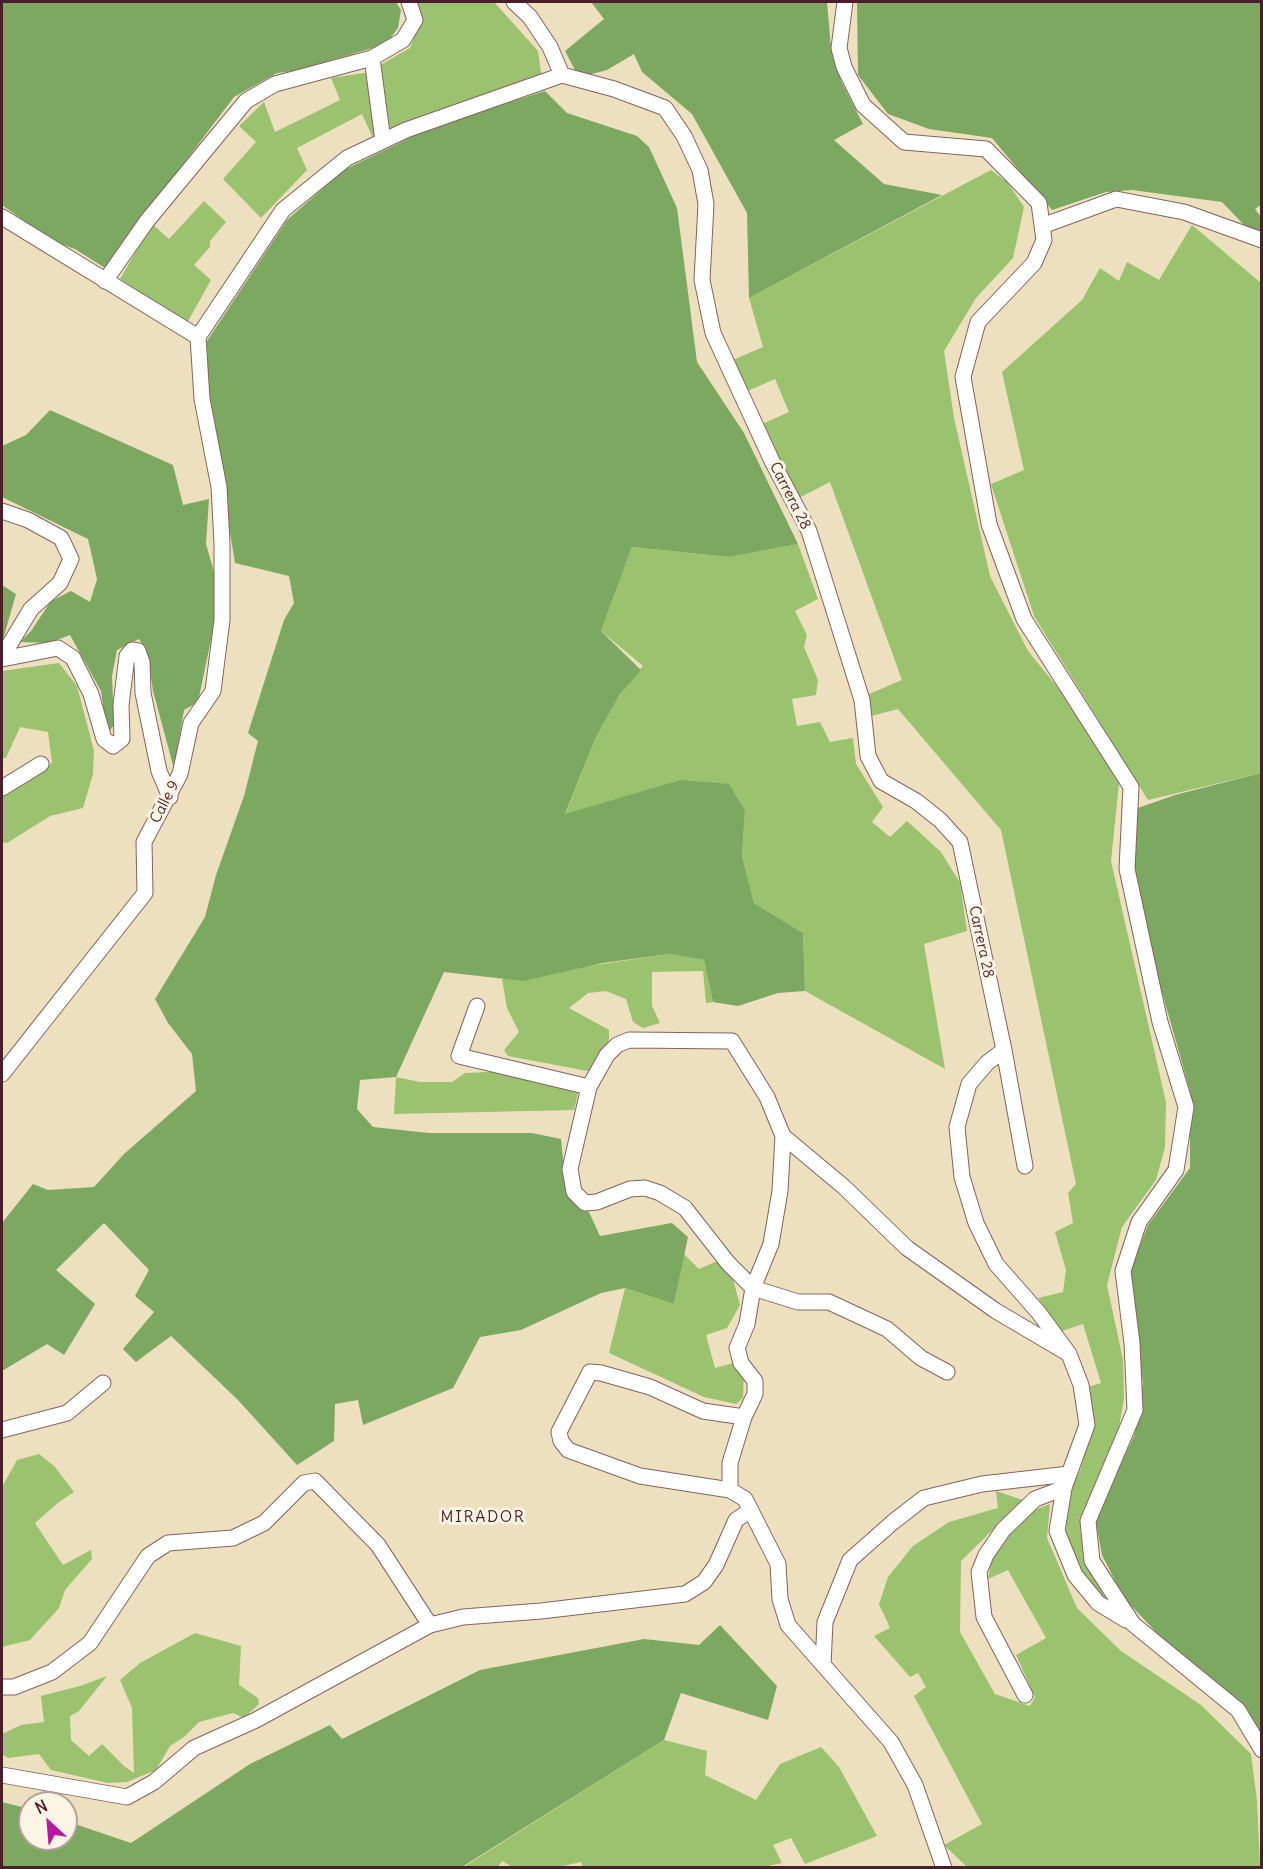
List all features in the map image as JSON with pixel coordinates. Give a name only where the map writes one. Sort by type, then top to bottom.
[{"type":"street","points":[[105,280],[147,221],[246,101],[275,84],[372,58],[403,40],[415,20],[409,2]]},
{"type":"street","points":[[2,217],[198,337],[283,210],[347,158],[406,130],[562,75],[550,47],[537,27],[514,2]]},
{"type":"street","points":[[845,2],[839,48],[844,67],[863,105],[904,142],[986,149],[1039,203],[1044,240],[1034,263],[978,322],[963,377],[989,524],[1024,619],[1131,787],[1127,869],[1160,1022],[1186,1107],[1176,1170],[1139,1222],[1123,1271],[1132,1343],[1135,1410],[1088,1521],[1092,1561],[1132,1624]]},
{"type":"street","points":[[372,58],[383,141]]},
{"type":"street","name":"Carrera 28","points":[[562,75],[614,89],[665,108],[684,136],[700,170],[706,204],[702,280],[713,333],[772,461],[809,531],[862,700],[868,756],[881,781],[916,801],[940,820],[960,842],[1004,1050],[1025,1166]]},
{"type":"street","points":[[1042,226],[1116,199],[1184,212],[1262,240]]},
{"type":"street","name":"Calle 9","points":[[2,1074],[145,893],[144,842],[170,797],[180,774],[191,723],[213,691],[222,620],[219,488],[202,399],[198,337]]},
{"type":"street","points":[[2,511],[28,520],[61,538],[71,559],[60,583],[32,609],[2,658]]},
{"type":"street","points":[[2,658],[58,648],[73,658],[91,694],[104,739],[113,746],[122,739],[121,705],[127,656],[132,650],[138,651],[142,662],[143,693],[159,771],[170,797]]},
{"type":"street","points":[[2,788],[41,764]]},
{"type":"street","points":[[477,1006],[459,1056],[589,1088]]},
{"type":"street","points":[[730,1491],[730,1462],[744,1417],[756,1394],[755,1381],[741,1363],[737,1347],[747,1324],[753,1288],[771,1244],[780,1191],[783,1136],[767,1097],[732,1041],[629,1040],[617,1045],[608,1055],[589,1088],[570,1169],[574,1192],[585,1203],[597,1202],[630,1189],[645,1188],[660,1193],[685,1208],[728,1263],[753,1288],[798,1302],[817,1300],[838,1306],[886,1329],[921,1358],[946,1372]]},
{"type":"street","points":[[1004,1050],[987,1063],[969,1084],[957,1127],[962,1177],[976,1223],[996,1264],[1039,1313],[1069,1354],[1081,1385],[1087,1425],[1066,1481],[1057,1532],[1075,1575],[1098,1603],[1132,1624],[1238,1710],[1262,1750]]},
{"type":"street","points":[[783,1136],[844,1187],[907,1248],[996,1311],[1069,1354]]},
{"type":"street","points":[[744,1417],[703,1411],[650,1388],[601,1373],[590,1372],[560,1432],[561,1441],[568,1450],[640,1476],[730,1491],[745,1499],[778,1564],[780,1599],[788,1624],[891,1742],[915,1785],[944,1868]]},
{"type":"street","points":[[2,1430],[67,1413],[103,1383]]},
{"type":"street","points":[[2,1687],[14,1687],[52,1672],[90,1643],[148,1556],[168,1543],[233,1539],[264,1524],[304,1483],[315,1481],[378,1545],[430,1625]]},
{"type":"street","points":[[823,1665],[825,1622],[850,1560],[892,1522],[924,1498],[982,1484],[1066,1481]]},
{"type":"street","points":[[1025,1695],[984,1617],[979,1572],[986,1555],[1003,1530],[1035,1499],[1066,1481]]},
{"type":"street","points":[[2,1775],[127,1797],[154,1782],[195,1748],[266,1715],[430,1625],[463,1617],[611,1604],[685,1594],[704,1582],[716,1566],[736,1520],[751,1510]]},
{"type":"green space","points":[[2,2],[396,2],[401,10],[398,28],[386,44],[295,71],[277,73],[234,97],[105,268],[75,249],[52,241],[2,205]]},
{"type":"green space","points":[[414,2],[494,2],[538,51],[542,80],[390,129],[380,65],[410,48],[422,17]]},
{"type":"green space","points":[[591,2],[827,2],[831,48],[841,81],[863,124],[834,140],[884,184],[942,195],[749,298],[747,213],[692,114],[642,72],[634,54],[607,70],[588,75],[575,70],[565,51],[604,19]]},
{"type":"green space","points":[[857,2],[1261,2],[1262,204],[1255,209],[1261,217],[1261,233],[1244,225],[1222,202],[1132,190],[1106,192],[1052,210],[992,138],[929,129],[888,114],[858,75]]},
{"type":"green space","points":[[370,72],[377,135],[372,136],[362,114],[297,148],[307,170],[261,218],[223,179],[256,142],[239,126],[264,102],[275,132],[340,100],[331,78]]},
{"type":"green space","points":[[545,91],[567,113],[637,136],[649,147],[677,208],[697,362],[744,433],[798,544],[729,557],[632,547],[601,631],[641,670],[620,694],[595,739],[565,814],[680,780],[729,784],[745,811],[742,856],[754,903],[803,933],[805,991],[778,993],[738,1006],[713,1002],[704,960],[669,954],[603,963],[523,981],[444,972],[396,1077],[360,1080],[357,1109],[373,1127],[429,1133],[532,1133],[561,1139],[566,1190],[589,1212],[600,1236],[672,1223],[688,1237],[674,1304],[625,1288],[601,1293],[521,1330],[480,1337],[453,1388],[363,1425],[358,1400],[335,1404],[334,1441],[297,1465],[238,1400],[171,1336],[136,1362],[123,1349],[154,1312],[135,1296],[149,1270],[104,1223],[56,1270],[95,1304],[64,1355],[47,1344],[2,1371],[2,1223],[33,1184],[48,1190],[94,1187],[124,1154],[196,1091],[192,1054],[168,1023],[155,999],[205,917],[216,875],[244,796],[258,741],[248,733],[284,620],[294,603],[289,576],[235,563],[208,397],[207,341],[287,220],[344,170],[432,127]]},
{"type":"green space","points":[[991,170],[1008,183],[1024,207],[1013,258],[976,298],[944,351],[954,418],[990,576],[1028,651],[1067,699],[1119,783],[1111,861],[1166,1102],[1165,1147],[1156,1180],[1122,1227],[1107,1285],[1123,1360],[1124,1399],[1117,1438],[1080,1530],[1088,1566],[1115,1616],[1086,1587],[1066,1534],[1067,1496],[1080,1471],[1094,1425],[1088,1387],[1101,1383],[1083,1324],[1062,1331],[1038,1298],[1063,1292],[1066,1270],[1055,1232],[1073,1223],[1068,1193],[1076,1184],[1001,830],[898,709],[871,716],[869,694],[902,680],[830,482],[799,498],[760,425],[789,412],[775,379],[741,394],[726,363],[763,347],[749,298]]},
{"type":"green space","points":[[204,201],[226,222],[210,241],[210,247],[194,265],[211,280],[187,323],[120,279],[152,224],[169,239]]},
{"type":"green space","points":[[1192,225],[1261,283],[1261,773],[1148,800],[1034,616],[991,484],[1024,470],[1002,372],[1082,300],[1100,268],[1119,281],[1127,262],[1159,280]]},
{"type":"green space","points":[[50,410],[173,465],[183,505],[209,499],[206,544],[216,579],[214,625],[198,702],[184,710],[174,769],[153,691],[148,654],[139,639],[117,650],[112,676],[114,725],[107,734],[101,691],[70,635],[48,643],[20,642],[31,631],[51,601],[71,591],[90,602],[97,579],[88,539],[2,497],[2,446],[26,435]]},
{"type":"green space","points":[[798,544],[818,599],[795,611],[807,635],[804,647],[818,680],[816,695],[792,699],[797,726],[820,722],[830,742],[853,738],[856,764],[883,807],[872,822],[890,837],[907,821],[941,852],[960,883],[967,931],[924,944],[945,1069],[805,991],[803,933],[754,903],[742,856],[745,811],[680,780],[565,815],[595,739],[620,694],[643,666],[601,631],[632,547],[729,557]]},
{"type":"green space","points":[[2,585],[16,594],[2,643]]},
{"type":"green space","points":[[59,663],[77,686],[94,751],[93,774],[83,808],[50,816],[7,843],[2,842],[2,796],[28,776],[52,763],[48,732],[20,727],[6,758],[2,758],[2,671]]},
{"type":"green space","points":[[1261,773],[1261,1737],[1167,1650],[1155,1631],[1124,1598],[1102,1555],[1095,1517],[1134,1436],[1143,1383],[1129,1289],[1131,1269],[1148,1225],[1190,1168],[1190,1091],[1158,978],[1134,863],[1135,809],[1175,795]]},
{"type":"green space","points":[[669,954],[704,960],[713,1002],[706,1003],[703,971],[652,972],[652,1006],[660,1023],[643,1028],[633,1022],[626,999],[606,991],[588,993],[569,1008],[609,1030],[609,1039],[598,1073],[508,1056],[504,1050],[519,1032],[507,1008],[502,979]]},
{"type":"green space","points":[[506,1072],[578,1093],[574,1110],[394,1114],[396,1077],[420,1082],[452,1082],[465,1073]]},
{"type":"green space","points":[[684,1254],[699,1269],[722,1259],[730,1268],[740,1305],[727,1328],[706,1335],[715,1368],[737,1362],[744,1374],[743,1398],[736,1404],[704,1397],[609,1353],[625,1288],[674,1304]]},
{"type":"green space","points":[[39,1454],[55,1467],[74,1492],[35,1523],[63,1565],[91,1550],[92,1559],[65,1590],[59,1608],[30,1640],[2,1647],[2,1487],[17,1460]]},
{"type":"green space","points":[[996,1491],[1023,1500],[961,1561],[960,1632],[995,1694],[1030,1706],[1035,1697],[1016,1655],[1046,1638],[1008,1570],[988,1579],[992,1558],[1028,1512],[1050,1504],[1047,1538],[1077,1608],[1121,1651],[1201,1705],[1251,1754],[1257,1800],[1260,1867],[967,1867],[944,1845],[982,1824],[914,1696],[926,1687],[918,1673],[910,1677],[874,1636],[890,1628],[879,1604],[888,1577],[913,1546],[949,1522],[998,1508]]},
{"type":"green space","points":[[720,1625],[777,1686],[768,1720],[681,1693],[664,1740],[462,1867],[2,1867],[2,1802],[18,1806],[18,1851],[78,1851],[78,1825],[131,1843],[250,1764],[330,1725],[342,1739],[480,1670],[644,1639],[699,1645]]},
{"type":"green space","points":[[195,1633],[241,1646],[239,1685],[258,1698],[259,1704],[244,1718],[233,1713],[199,1722],[184,1737],[170,1746],[156,1770],[127,1782],[108,1783],[51,1770],[39,1754],[8,1758],[2,1754],[2,1734],[21,1725],[44,1722],[41,1696],[107,1676],[79,1711],[70,1716],[71,1740],[89,1756],[102,1744],[134,1773],[132,1708],[120,1680],[140,1663]]},
{"type":"green space","points":[[664,1740],[707,1751],[705,1775],[756,1800],[780,1764],[821,1747],[839,1767],[877,1836],[805,1864],[791,1838],[773,1845],[782,1863],[763,1867],[583,1868],[581,1862],[558,1867],[514,1868],[502,1861],[498,1867],[462,1868]]},
{"type":"district","name":"MIRADOR","points":[[483,1517]]}]
